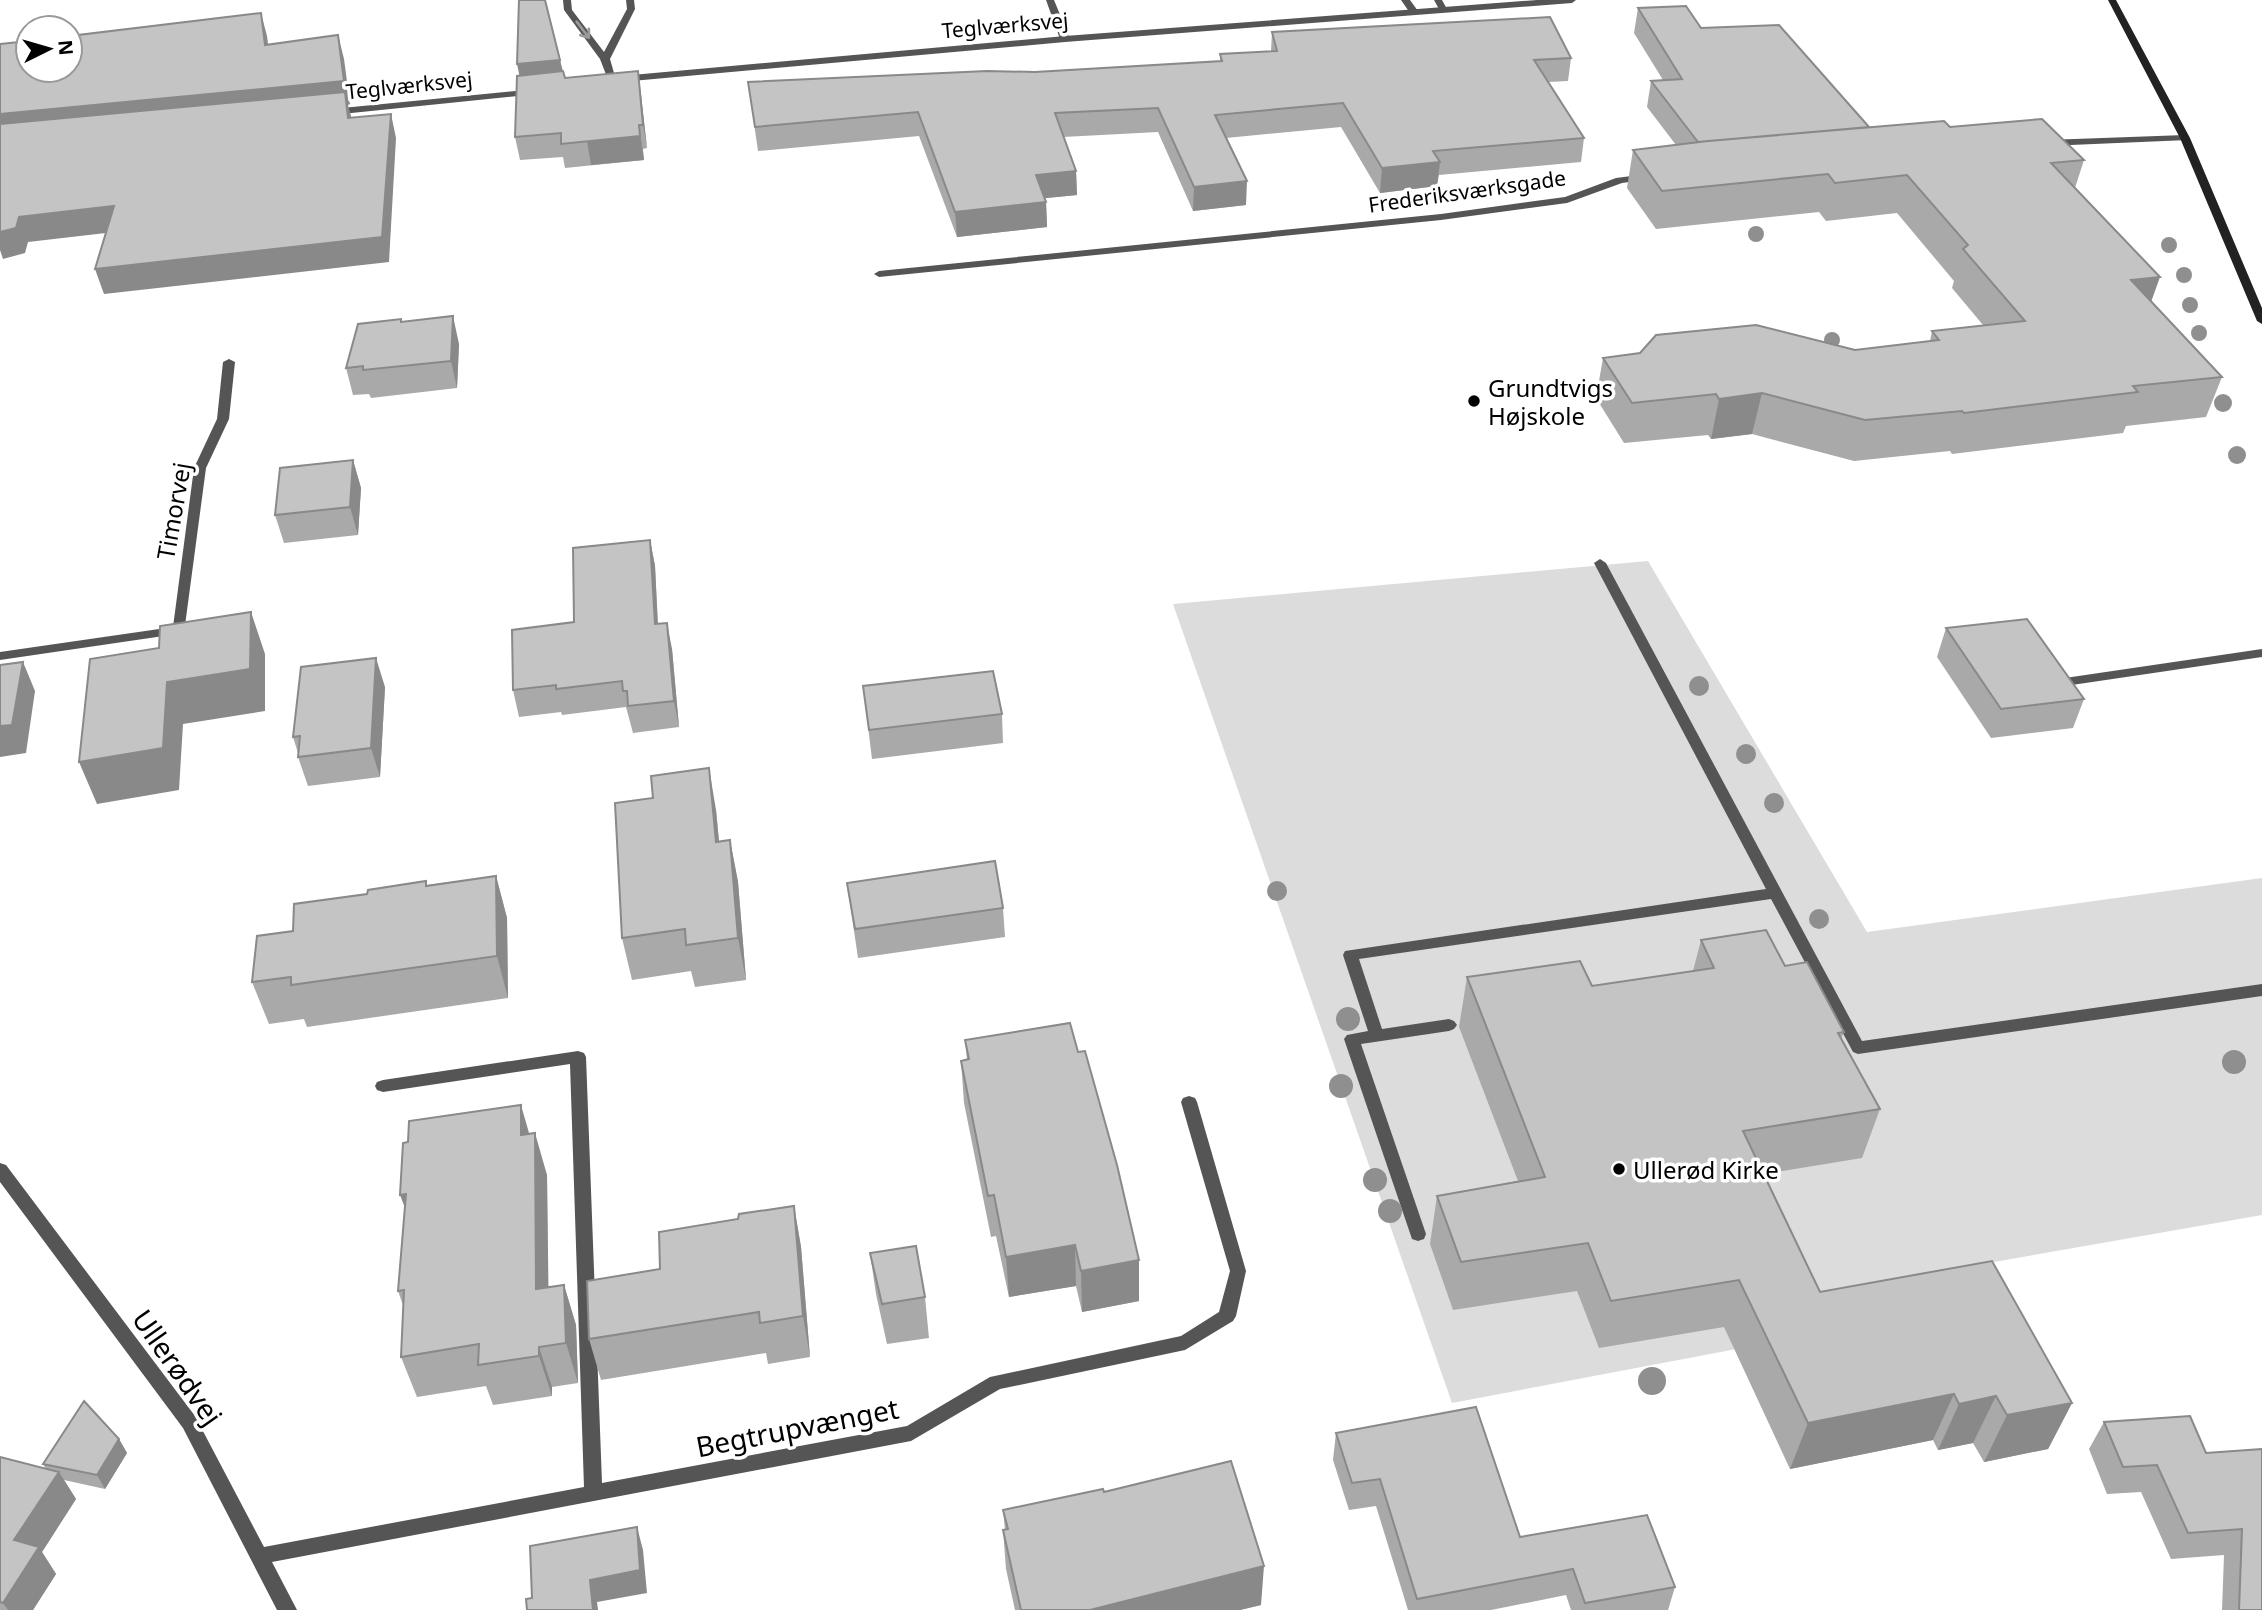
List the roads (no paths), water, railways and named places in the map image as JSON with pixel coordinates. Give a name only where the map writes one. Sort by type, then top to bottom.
[{"type":"street","points":[[567,0],[568,10],[605,59],[610,75]]},
{"type":"street","points":[[605,59],[631,9],[630,0]]},
{"type":"street","points":[[1050,0],[1065,39]]},
{"type":"street","points":[[1405,0],[1413,11]]},
{"type":"street","name":"Teglværksvej","points":[[599,79],[610,75],[632,78],[1413,11],[1440,5],[1572,0]]},
{"type":"street","points":[[2112,0],[2185,138],[2262,320]]},
{"type":"street","name":"Teglværksvej","points":[[317,113],[551,91]]},
{"type":"street","points":[[2030,145],[2100,139],[2185,138]]},
{"type":"street","name":"Frederiksværksgade","points":[[879,274],[1441,216],[1567,200],[1620,180],[1661,176]]},
{"type":"street","name":"Timorvej","points":[[0,656],[186,629],[200,468],[223,419],[229,362]]},
{"type":"street","points":[[1600,563],[1858,1048],[2262,990]]},
{"type":"street","points":[[2065,682],[2262,653]]},
{"type":"street","points":[[1377,1036],[1350,956],[1775,893]]},
{"type":"street","points":[[1418,1234],[1352,1040],[1449,1025]]},
{"type":"street","points":[[383,1086],[578,1057],[593,1493]]},
{"type":"street","name":"Begtrupvænget","points":[[260,1556],[911,1433],[996,1382],[1185,1343],[1227,1316],[1238,1271],[1189,1102]]},
{"type":"street","name":"Ullerødvej","points":[[0,1170],[189,1422],[287,1610]]},
{"type":"place","name":"Grundtvigs Højskole","points":[[1474,401]]},
{"type":"place","name":"Ullerød Kirke","points":[[1619,1169]]}]
